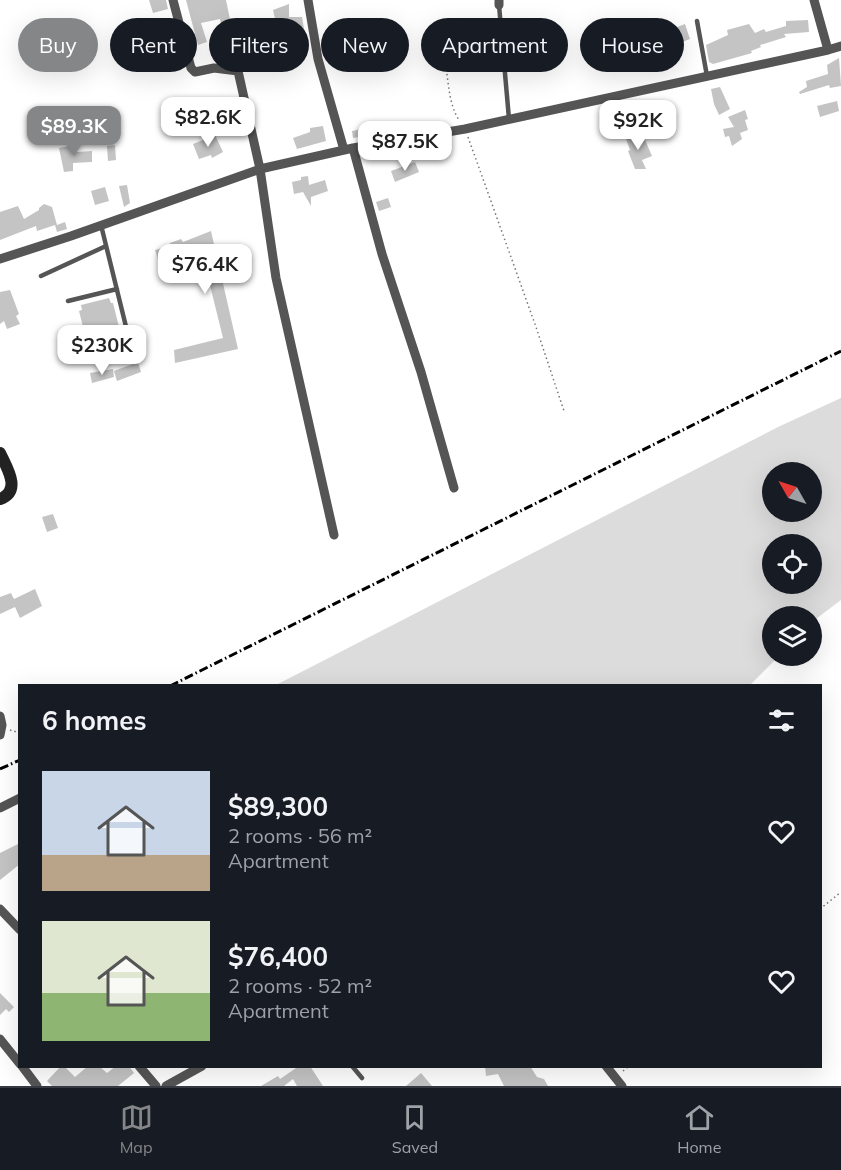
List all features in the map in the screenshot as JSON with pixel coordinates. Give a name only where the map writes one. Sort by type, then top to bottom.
[{"type":"main road","points":[[0,453],[13,483],[11,491],[0,499]]},
{"type":"street","points":[[173,0],[191,68],[195,72],[214,68],[238,71],[260,169],[276,278],[334,535]]},
{"type":"street","points":[[308,0],[318,59],[421,372],[454,488]]},
{"type":"street","points":[[814,0],[828,50]]},
{"type":"street","points":[[0,259],[260,169],[348,149],[465,129],[841,46]]},
{"type":"street","points":[[0,716],[2,725],[0,735]]},
{"type":"street","points":[[0,807],[18,799]]},
{"type":"street","points":[[0,909],[18,928]]},
{"type":"street","points":[[0,1039],[18,1061]]},
{"type":"street","points":[[23,1068],[37,1086]]},
{"type":"street","points":[[141,1068],[156,1086]]},
{"type":"street","points":[[608,1068],[622,1086]]},
{"type":"street","points":[[166,1086],[188,1069]]},
{"type":"lane","points":[[499,2],[509,119]]},
{"type":"lane","points":[[697,21],[707,76]]},
{"type":"lane","points":[[101,224],[132,351]]},
{"type":"lane","points":[[41,276],[106,246]]},
{"type":"lane","points":[[68,301],[117,289]]},
{"type":"lane","points":[[354,1068],[363,1078]]},
{"type":"path","points":[[446,72],[447,88],[453,111],[465,129],[564,411]]},
{"type":"path","points":[[822,907],[841,892]]},
{"type":"shaded area","points":[[841,398],[841,600],[822,614],[822,606],[762,606],[762,666],[769,666],[751,684],[278,684],[778,427]]},
{"type":"building","points":[[149,0],[166,0],[168,9],[153,13]]},
{"type":"building","points":[[186,0],[226,0],[230,18],[209,18],[209,21],[201,23],[207,42],[198,45],[197,18],[191,18]]},
{"type":"building","points":[[289,4],[289,17],[302,18],[275,18],[273,10]]},
{"type":"building","points":[[808,20],[809,32],[784,34],[786,37],[760,45],[761,47],[751,51],[752,53],[713,64],[709,62],[706,45],[728,35],[727,30],[749,24],[755,33],[764,29],[766,32],[786,26],[786,21]]},
{"type":"building","points":[[684,24],[690,39],[684,41]]},
{"type":"building","points":[[839,58],[841,86],[830,88],[829,85],[800,94],[799,92],[807,87],[806,81],[828,74],[827,65]]},
{"type":"building","points":[[720,87],[730,109],[719,115],[711,89]]},
{"type":"building","points":[[837,101],[839,111],[820,117],[817,106]]},
{"type":"building","points":[[745,110],[748,130],[740,133],[742,139],[732,146],[729,136],[725,137],[723,129],[734,127],[728,117]]},
{"type":"building","points":[[388,124],[389,131],[353,138],[352,131]]},
{"type":"building","points":[[323,126],[326,141],[297,149],[293,138],[310,132],[310,128]]},
{"type":"building","points":[[642,133],[652,156],[642,160],[646,169],[635,169],[626,139]]},
{"type":"building","points":[[215,135],[223,152],[212,158],[211,155],[199,159],[193,144]]},
{"type":"building","points":[[76,145],[77,152],[92,151],[92,162],[73,163],[73,171],[64,172],[59,148]]},
{"type":"building","points":[[115,145],[116,160],[108,161],[107,146]]},
{"type":"building","points":[[415,162],[419,172],[395,182],[391,171]]},
{"type":"building","points":[[308,176],[309,185],[325,180],[328,191],[311,197],[311,206],[303,192],[294,194],[292,182]]},
{"type":"building","points":[[127,185],[130,203],[124,207],[119,186]]},
{"type":"building","points":[[105,187],[109,201],[95,205],[91,191]]},
{"type":"building","points":[[388,198],[391,207],[379,211],[376,202]]},
{"type":"building","points":[[44,204],[52,207],[57,225],[65,222],[67,229],[57,232],[55,225],[37,231],[36,226],[0,240],[0,212],[18,206],[24,219]]},
{"type":"building","points":[[211,231],[238,349],[175,363],[174,350],[223,338],[206,269],[199,269],[195,251],[159,262],[155,250],[181,239],[183,242]]},
{"type":"building","points":[[10,290],[19,314],[16,316],[20,324],[7,329],[4,321],[0,324],[0,292]]},
{"type":"building","points":[[109,298],[113,303],[124,347],[110,350],[111,354],[102,356],[101,352],[90,355],[79,311],[82,310],[81,305]]},
{"type":"building","points":[[138,362],[141,372],[117,381],[114,371]]},
{"type":"building","points":[[113,369],[114,377],[92,383],[90,373]]},
{"type":"building","points":[[53,514],[58,528],[47,532],[42,517]]},
{"type":"building","points":[[35,589],[42,606],[20,618],[15,607],[0,614],[0,597],[11,593],[14,599]]},
{"type":"building","points":[[18,844],[18,866],[0,880],[0,853]]},
{"type":"building","points":[[0,993],[14,1007],[9,1012],[6,1009],[0,1015]]},
{"type":"building","points":[[59,1068],[66,1068],[75,1077],[86,1068],[101,1068],[107,1073],[113,1068],[130,1068],[134,1073],[118,1086],[52,1086],[47,1081]]},
{"type":"building","points":[[296,1068],[311,1068],[323,1086],[297,1086],[293,1079],[284,1086],[261,1086],[278,1076],[280,1079]]},
{"type":"building","points":[[485,1068],[531,1068],[537,1077],[544,1079],[548,1086],[504,1086],[498,1074],[486,1076]]},
{"type":"building","points":[[421,1073],[432,1086],[406,1086]]},
{"type":"railway","points":[[174,684],[841,351]]},
{"type":"railway","points":[[0,769],[18,761]]}]
